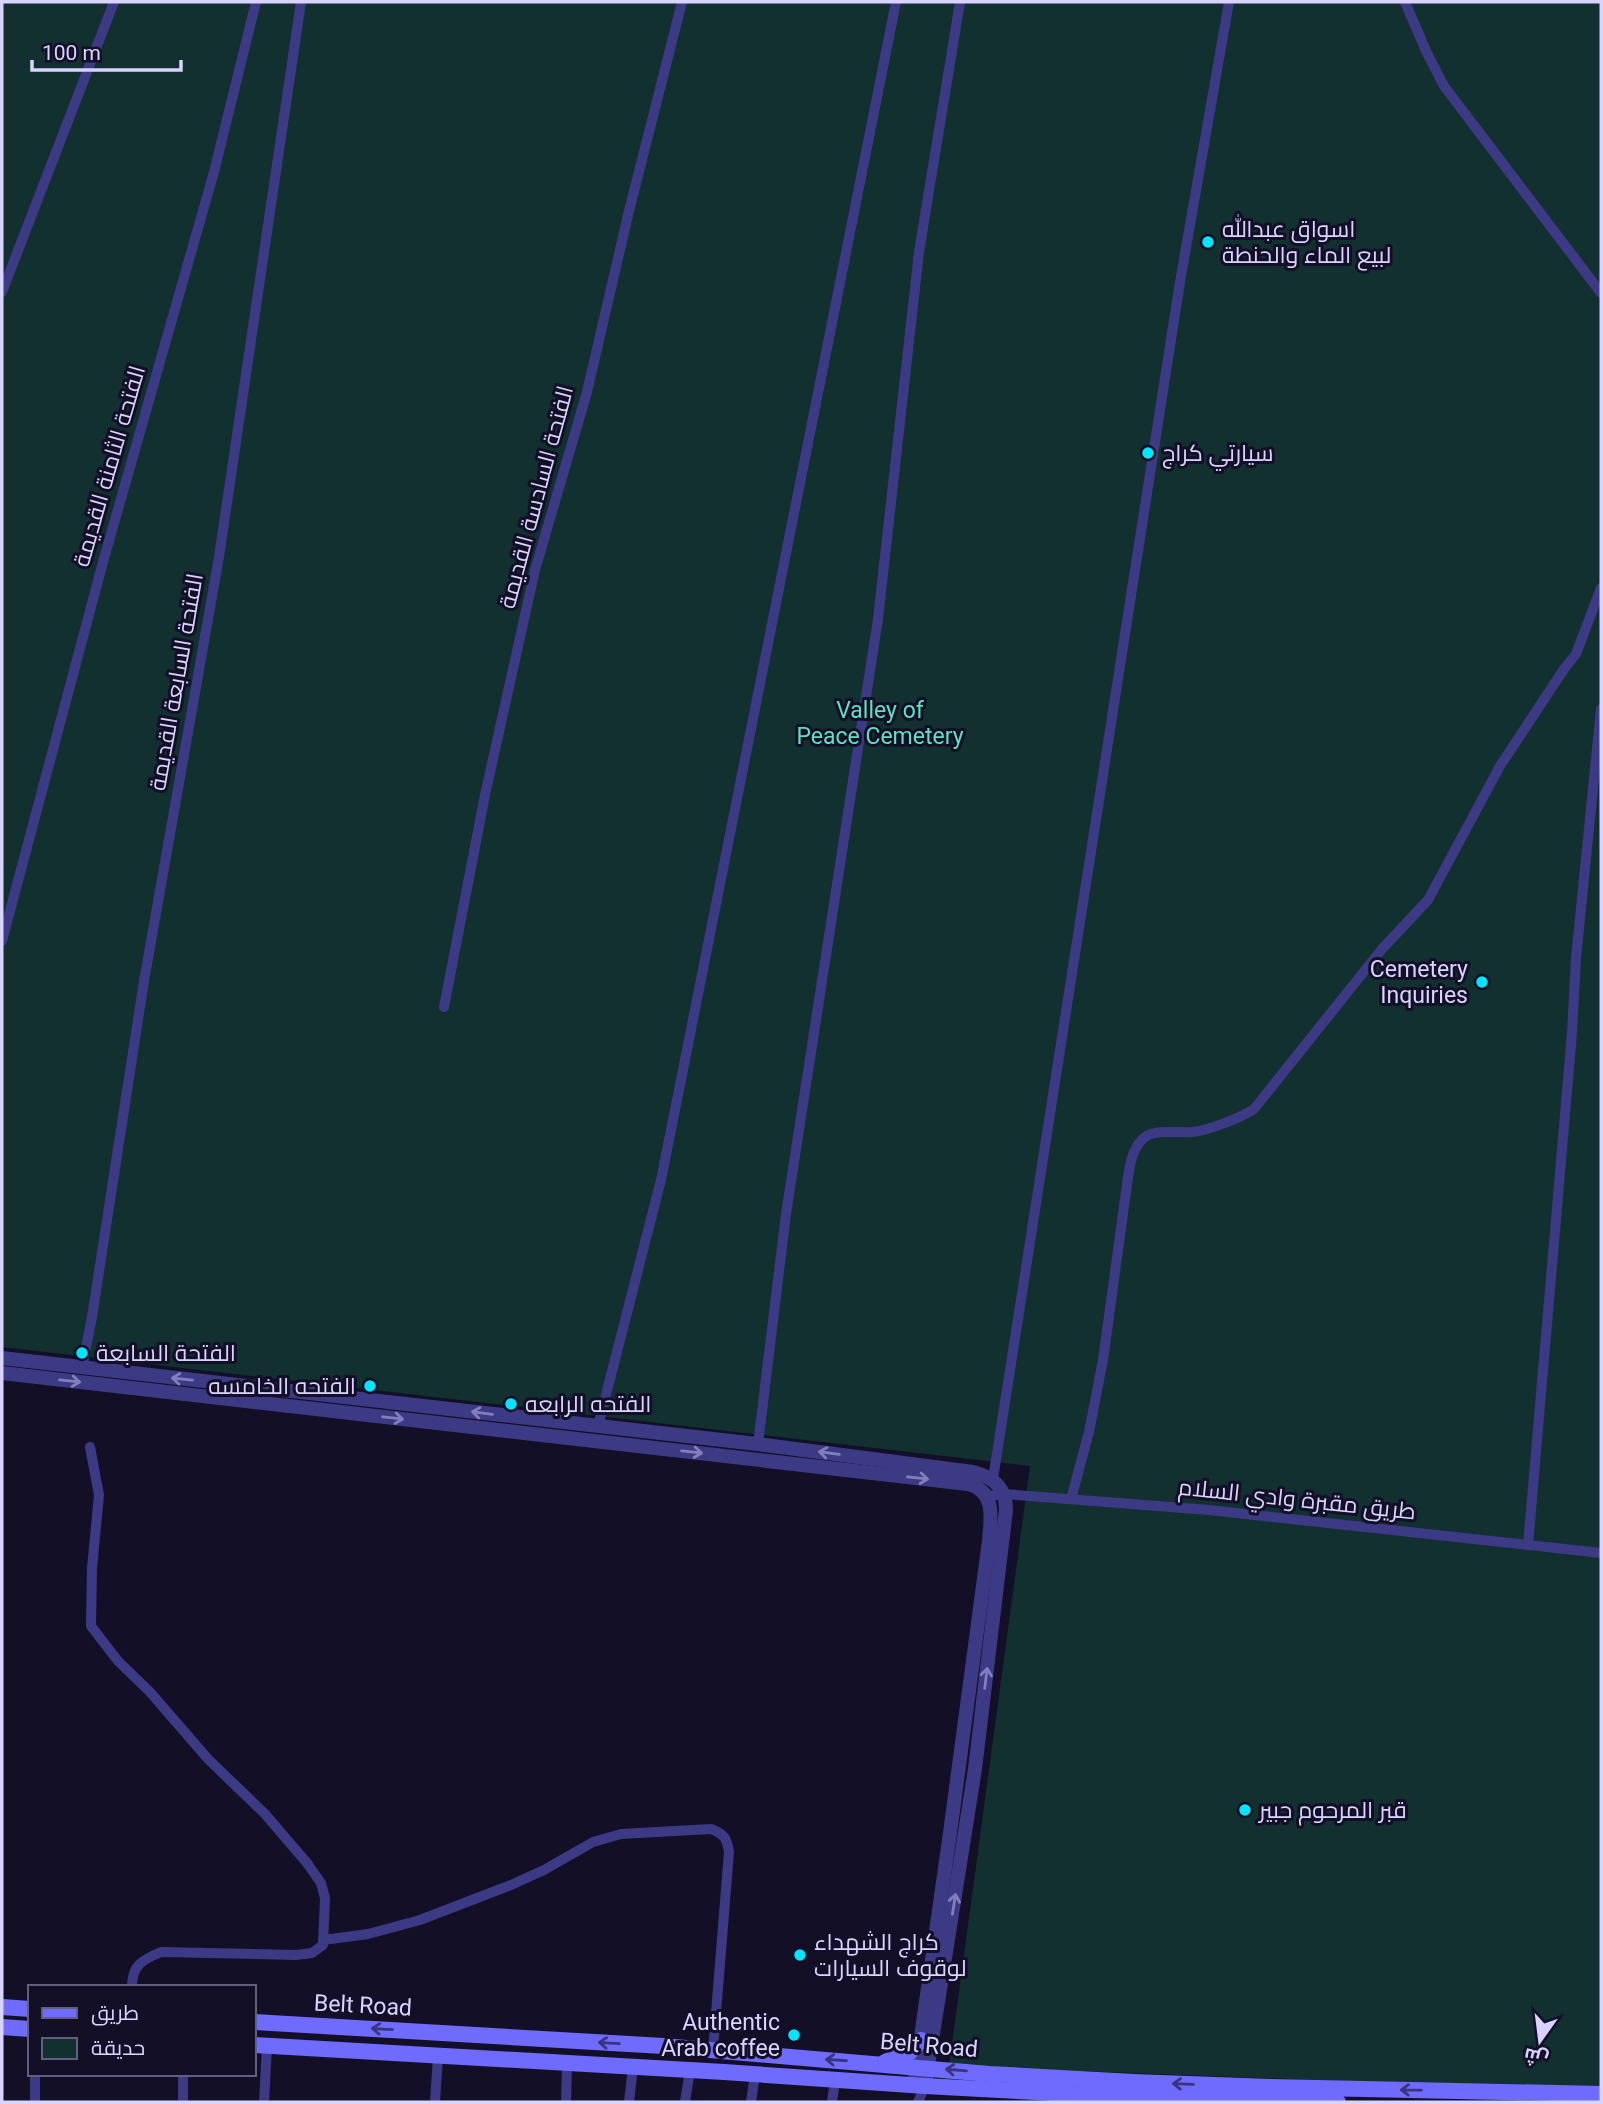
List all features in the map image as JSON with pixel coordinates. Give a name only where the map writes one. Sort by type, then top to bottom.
[{"type":"main road","points":[[2,2007],[28,2009]]},
{"type":"main road","name":"Belt Road","points":[[256,2022],[713,2050],[989,2074],[1159,2083],[1601,2094]]},
{"type":"main road","points":[[2,2027],[28,2029]]},
{"type":"main road","points":[[461,2034],[469,2037],[473,2044],[471,2052],[465,2058]]},
{"type":"main road","points":[[501,2060],[496,2054],[495,2046],[499,2039],[507,2037]]},
{"type":"main road","points":[[882,2063],[909,2052],[921,2040]]},
{"type":"main road","name":"Belt Road","points":[[260,2045],[755,2074],[835,2080],[918,2094],[1074,2094],[1338,2102]]},
{"type":"street","points":[[2,292],[114,2]]},
{"type":"street","name":"الفتحة الثامنة القديمة","points":[[2,941],[103,562],[214,172],[256,2]]},
{"type":"street","name":"الفتحة السابعة القديمة","points":[[82,1368],[144,981],[219,557],[301,2]]},
{"type":"street","name":"الفتحة السادسة القديمة","points":[[443,1007],[485,795],[535,570],[587,392],[682,2]]},
{"type":"street","points":[[598,1426],[662,1180],[896,2]]},
{"type":"street","points":[[758,1444],[786,1214],[877,620],[919,252],[960,2]]},
{"type":"street","points":[[987,1495],[993,1479],[1178,296],[1229,2]]},
{"type":"street","points":[[1405,2],[1444,86],[1601,293]]},
{"type":"street","points":[[1071,1499],[1099,1385],[1128,1177],[1139,1142],[1148,1135],[1206,1130],[1242,1117],[1255,1109],[1382,949],[1428,900],[1500,765],[1576,654],[1601,588]]},
{"type":"street","points":[[1528,1545],[1556,1231],[1576,958],[1601,709]]},
{"type":"street","points":[[2,1359],[758,1444],[973,1472],[993,1479],[1004,1494],[1006,1510],[978,1748],[918,2094]]},
{"type":"street","points":[[2,1373],[975,1485],[987,1495],[991,1510],[989,1541],[921,2040],[923,2068]]},
{"type":"street","points":[[325,1395],[329,1404],[326,1410]]},
{"type":"street","points":[[355,1414],[353,1407],[358,1399]]},
{"type":"street","points":[[623,1428],[626,1434],[623,1444]]},
{"type":"street","points":[[657,1448],[656,1440],[661,1433]]},
{"type":"street","points":[[90,1447],[99,1495],[92,1568],[91,1626],[118,1661],[150,1692],[208,1759],[265,1814],[307,1863],[321,1883],[325,1898],[323,1945],[312,1953],[296,1955],[161,1952],[144,1960],[132,1975],[132,1985]]},
{"type":"street","name":"طريق مقبرة وادي السلام","points":[[987,1495],[1004,1494],[1209,1510],[1601,1553]]},
{"type":"street","points":[[962,1745],[971,1750],[978,1748]]},
{"type":"street","points":[[959,1766],[970,1765],[975,1769]]},
{"type":"street","points":[[323,1940],[368,1934],[420,1920],[511,1885],[593,1842],[621,1833],[711,1829],[722,1833],[727,1840],[729,1852],[713,2050]]},
{"type":"street","points":[[260,2045],[264,2102]]},
{"type":"street","points":[[435,2102],[438,2056]]},
{"type":"street","points":[[566,2102],[567,2064]]},
{"type":"street","points":[[629,2102],[633,2067]]},
{"type":"street","points":[[685,2102],[690,2070]]},
{"type":"street","points":[[751,2102],[755,2074]]},
{"type":"street","points":[[35,2076],[35,2102]]},
{"type":"street","points":[[183,2076],[183,2102]]},
{"type":"street","points":[[832,2102],[835,2080]]},
{"type":"green space","name":"Valley of Peace Cemetery","points":[[2,2],[1601,2],[1601,2091],[949,2066],[1030,1466],[2,1347]]},
{"type":"place","name":"اسواق عبدالله لبيع الماء والحنطة","points":[[1208,242]]},
{"type":"place","name":"سيارتي كراج","points":[[1148,453]]},
{"type":"place","name":"Cemetery Inquiries","points":[[1482,982]]},
{"type":"place","name":"الفتحة السابعة","points":[[82,1353]]},
{"type":"place","name":"الفتحه الخامسه","points":[[370,1386]]},
{"type":"place","name":"الفتحه الرابعه","points":[[511,1404]]},
{"type":"place","name":"قبر المرحوم جبير","points":[[1245,1810]]},
{"type":"place","name":"كراج الشهداء لوقوف السيارات","points":[[800,1955]]},
{"type":"place","name":"Authentic Arab coffee","points":[[794,2035]]}]
